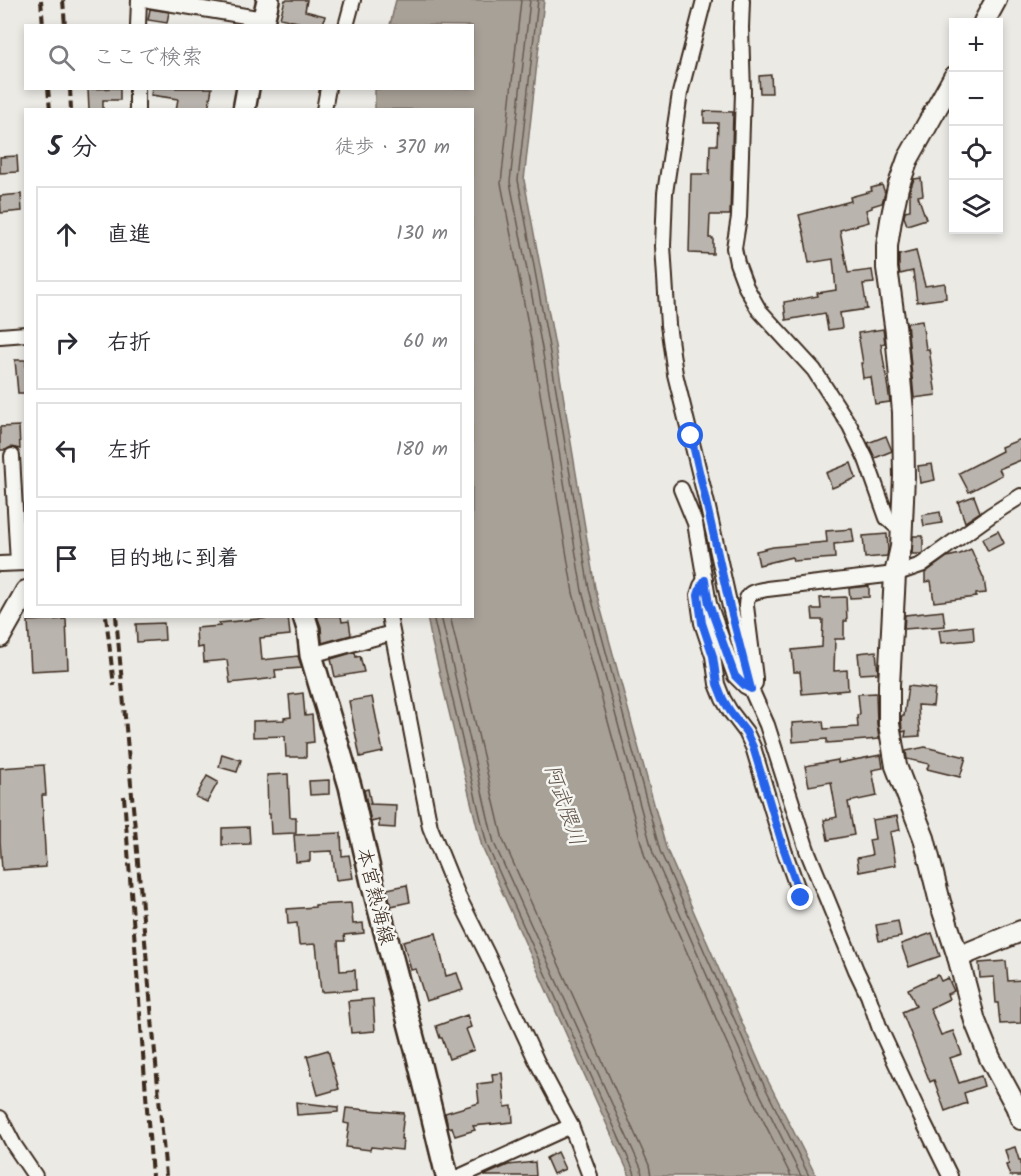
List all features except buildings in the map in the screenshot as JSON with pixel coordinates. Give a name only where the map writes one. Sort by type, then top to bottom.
[{"type":"main road","points":[[244,108],[248,90]]},
{"type":"main road","name":"本宮熱海線","points":[[305,618],[311,655],[350,786],[372,882],[447,1176]]},
{"type":"street","points":[[138,24],[139,0]]},
{"type":"street","points":[[149,0],[264,15]]},
{"type":"street","points":[[347,24],[353,0]]},
{"type":"street","points":[[704,0],[680,93],[667,182],[663,246],[668,325],[675,374],[751,689],[767,725],[807,850],[880,1029],[950,1176]]},
{"type":"street","points":[[742,0],[743,92],[739,217],[734,248],[737,263],[759,310],[814,370],[837,404],[866,459],[887,518],[897,527],[902,526]]},
{"type":"street","points":[[986,18],[996,0]]},
{"type":"street","points":[[949,86],[908,159],[898,187],[887,246],[887,268],[903,412],[904,476],[901,547],[895,574],[889,724],[896,765],[924,838],[975,1021],[990,1058],[1021,1119]]},
{"type":"street","points":[[137,90],[137,108]]},
{"type":"street","points":[[324,108],[328,90]]},
{"type":"street","points":[[0,336],[24,334]]},
{"type":"street","points":[[0,564],[22,563],[12,456]]},
{"type":"street","points":[[681,489],[695,523],[709,604],[735,676],[751,689]]},
{"type":"street","points":[[751,689],[755,683],[755,669],[746,606],[746,598],[750,593],[895,574],[921,565],[1021,496]]},
{"type":"street","points":[[705,580],[698,595],[702,623],[713,656],[717,684],[723,699],[746,732],[753,747],[801,898]]},
{"type":"street","points":[[0,637],[24,595]]},
{"type":"street","points":[[389,618],[430,827],[458,896],[537,1062],[571,1126],[590,1176]]},
{"type":"street","points":[[311,655],[392,633]]},
{"type":"street","points":[[958,957],[1021,931]]},
{"type":"street","points":[[0,1118],[14,1145],[35,1176]]},
{"type":"street","points":[[461,1176],[571,1126]]},
{"type":"water","name":"阿武隈川","points":[[396,0],[544,0],[524,180],[555,346],[595,588],[666,848],[764,1073],[816,1176],[630,1176],[482,847],[427,618],[474,618],[474,108],[375,108],[375,90],[474,90],[474,24],[390,24]]},
{"type":"railway","points":[[41,0],[43,24]]},
{"type":"railway","points":[[63,0],[65,24]]},
{"type":"railway","points":[[48,90],[50,108]]},
{"type":"railway","points":[[70,90],[71,108]]},
{"type":"railway","points":[[106,618],[114,686]]},
{"type":"railway","points":[[116,618],[166,1176]]},
{"type":"railway","points":[[124,796],[152,1176]]},
{"type":"route","points":[[691,436],[751,689],[735,676],[709,604],[705,580],[698,595],[702,623],[713,656],[717,684],[723,699],[746,732],[753,747],[801,898]]}]
